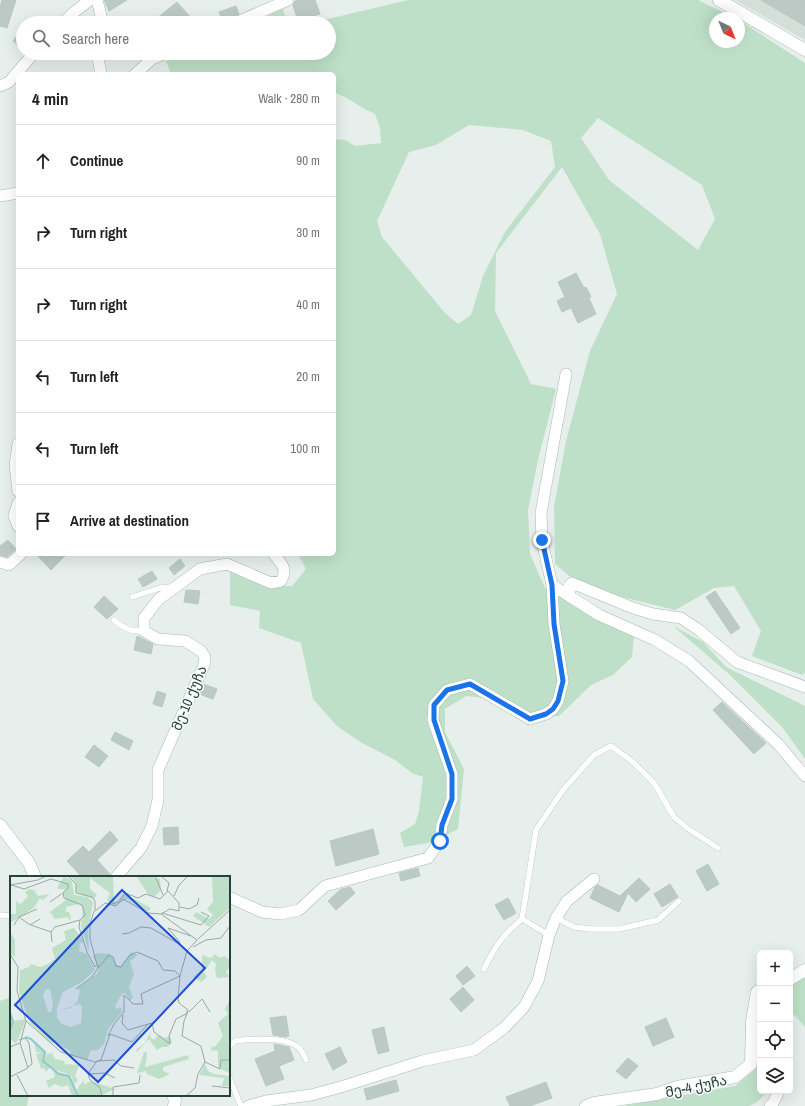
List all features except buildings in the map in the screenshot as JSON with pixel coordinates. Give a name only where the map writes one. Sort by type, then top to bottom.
[{"type":"street","points":[[70,16],[90,0]]},
{"type":"street","points":[[97,0],[101,16]]},
{"type":"street","points":[[251,16],[288,0]]},
{"type":"street","points":[[719,0],[805,50]]},
{"type":"street","points":[[18,72],[28,60]]},
{"type":"street","points":[[98,60],[100,72]]},
{"type":"street","points":[[137,72],[151,60]]},
{"type":"street","points":[[0,86],[9,82],[16,74]]},
{"type":"street","points":[[0,196],[16,193]]},
{"type":"street","points":[[230,897],[262,912],[280,914],[299,910],[325,886],[428,858],[440,841],[442,825],[452,799],[452,774],[434,720],[434,705],[447,690],[470,684],[530,719],[546,714],[553,709],[558,701],[563,681],[554,624],[552,585],[542,540],[542,513],[566,374]]},
{"type":"street","points":[[16,458],[16,474]]},
{"type":"street","points":[[16,510],[14,516],[16,521]]},
{"type":"street","points":[[0,562],[9,565],[19,556]]},
{"type":"street","points":[[144,631],[144,618],[159,599],[200,569],[227,564],[271,583],[281,581],[285,574],[285,569],[275,556]]},
{"type":"street","points":[[570,597],[569,586],[572,583],[633,608],[653,614],[681,618],[699,630],[737,662],[805,687]]},
{"type":"street","points":[[552,585],[599,615],[655,640],[689,661],[778,744],[805,776]]},
{"type":"street","name":"მე-10 ქუჩა","points":[[117,876],[141,848],[152,826],[158,800],[158,770],[204,665],[204,657],[201,651],[185,641],[158,639],[144,631]]},
{"type":"street","points":[[0,825],[29,863],[35,876]]},
{"type":"street","points":[[248,1106],[311,1095],[422,1061],[474,1050],[504,1028],[524,1007],[538,981],[549,935],[556,918],[567,901],[594,879]]},
{"type":"street","points":[[793,977],[805,970]]},
{"type":"street","name":"მე-4 ქუჩა","points":[[586,1106],[594,1103],[657,1094],[677,1087],[736,1077],[751,1064],[752,1020],[757,992]]},
{"type":"street","points":[[770,1106],[778,1094]]},
{"type":"street","points":[[173,1096],[174,1106]]},
{"type":"lane","points":[[132,597],[160,588],[176,586]]},
{"type":"lane","points":[[114,620],[120,626],[135,632],[144,631]]},
{"type":"lane","points":[[484,969],[494,948],[506,933],[522,919],[536,830],[563,790],[594,755],[611,746],[633,762],[654,783],[674,816],[687,828],[718,848]]},
{"type":"lane","points":[[556,918],[574,927],[591,929],[619,929],[658,920],[679,901]]},
{"type":"lane","points":[[0,914],[10,916]]},
{"type":"lane","points":[[522,919],[549,935]]},
{"type":"lane","points":[[230,1046],[235,1040],[282,1040],[295,1045],[303,1053],[306,1060]]},
{"type":"lane","points":[[230,1079],[241,1106]]},
{"type":"shaded area","points":[[735,0],[805,0],[805,40]]},
{"type":"green space","points":[[408,0],[698,0],[723,12],[709,12],[709,48],[745,48],[745,24],[805,63],[805,673],[802,675],[752,656],[761,631],[734,586],[714,588],[675,610],[626,598],[578,583],[555,564],[554,507],[566,441],[590,351],[617,294],[600,234],[562,167],[496,253],[495,311],[531,384],[556,389],[538,460],[528,510],[530,554],[545,588],[635,625],[632,657],[613,675],[591,685],[559,716],[525,717],[496,699],[466,696],[445,709],[445,732],[464,769],[458,829],[433,842],[404,847],[400,833],[415,824],[419,811],[423,777],[412,773],[395,760],[362,743],[337,726],[313,699],[301,643],[259,628],[260,611],[230,605],[230,570],[276,586],[292,586],[306,569],[299,556],[336,556],[336,139],[345,140],[355,146],[381,143],[380,128],[375,114],[336,93],[336,72],[170,72],[166,61],[168,60],[336,60],[336,17]],"holes":[[[598,118],[702,185],[715,219],[698,250],[609,180],[581,138]],[[469,125],[523,130],[551,141],[555,167],[505,232],[483,276],[471,315],[458,324],[445,313],[382,237],[377,221],[409,152],[436,145]]]},
{"type":"green space","points":[[283,9],[285,16],[268,16]]},
{"type":"green space","points":[[673,626],[703,642],[726,667],[805,706],[805,759],[783,728],[730,675]]},
{"type":"green space","points":[[805,978],[805,1027],[793,1013],[793,982]]},
{"type":"green space","points":[[10,997],[10,1096],[29,1096],[27,1106],[0,1106],[0,1001]]},
{"type":"green space","points":[[757,1041],[757,1094],[764,1094],[756,1102],[748,1106],[624,1106],[735,1086],[754,1070]]},
{"type":"route","points":[[440,841],[442,825],[452,799],[452,774],[434,720],[434,705],[447,690],[470,684],[530,719],[546,714],[553,709],[558,701],[563,681],[554,624],[552,585],[542,540]]}]
